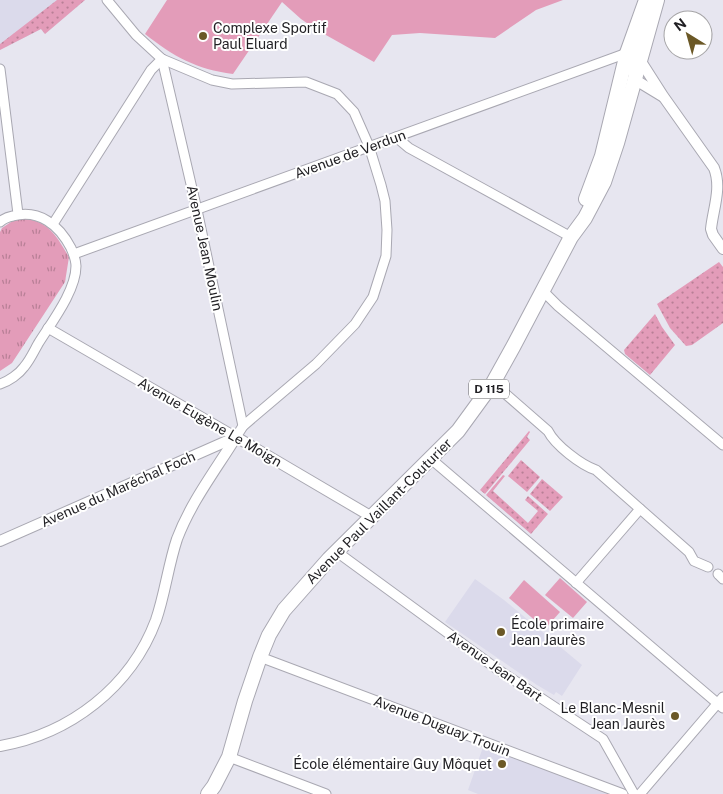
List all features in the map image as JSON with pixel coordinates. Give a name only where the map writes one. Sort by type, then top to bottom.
[{"type":"main road","name":"Avenue Paul Vaillant-Couturier","points":[[571,237],[585,218],[604,182],[617,143],[634,79],[634,57],[647,0]]},
{"type":"main road","name":"Avenue Paul Vaillant-Couturier","points":[[208,794],[229,757],[245,700],[260,657],[269,636],[284,610],[337,552],[458,430],[493,383],[571,237],[602,156],[634,57],[657,0]]},
{"type":"street","points":[[0,746],[33,738],[72,719],[89,709],[112,689],[125,674],[142,650],[156,620],[177,539],[204,485],[243,426],[316,364],[355,324],[373,297],[386,256],[385,201],[369,146],[354,112],[337,94],[306,82],[232,84],[212,80],[162,59],[136,35],[107,0]]},
{"type":"street","points":[[634,57],[714,168],[718,186],[711,229],[723,249]]},
{"type":"street","name":"Avenue de Verdun","points":[[74,254],[369,146],[634,57]]},
{"type":"street","points":[[53,224],[151,70],[162,59]]},
{"type":"street","name":"Avenue Jean Moulin","points":[[162,59],[197,210],[243,426]]},
{"type":"street","points":[[0,69],[18,214]]},
{"type":"street","points":[[634,79],[663,96]]},
{"type":"street","points":[[396,137],[409,148],[571,237]]},
{"type":"street","points":[[0,222],[18,214],[27,213],[40,216],[53,224],[65,237],[74,254],[76,265],[72,285],[24,368],[8,381],[0,384]]},
{"type":"street","points":[[543,291],[558,306],[723,445]]},
{"type":"street","name":"Avenue Eugène Le Moign","points":[[48,328],[372,517]]},
{"type":"street","points":[[493,383],[548,430],[552,438],[585,466],[596,470],[640,508],[689,552],[694,561],[708,567]]},
{"type":"street","name":"Avenue du Maréchal Foch","points":[[0,541],[236,437]]},
{"type":"street","points":[[216,445],[224,455]]},
{"type":"street","points":[[431,459],[576,583],[721,703],[640,794]]},
{"type":"street","points":[[576,583],[640,508]]},
{"type":"street","name":"Avenue Jean Bart","points":[[337,552],[497,669],[603,739],[634,794]]},
{"type":"street","name":"Avenue Duguay Trouin","points":[[260,657],[623,794]]},
{"type":"street","points":[[229,757],[326,794]]},
{"type":"shaded area","points":[[0,0],[85,0],[45,34],[41,29],[0,50]]},
{"type":"shaded area","name":"École primaire Jean Jaurès","points":[[475,579],[504,600],[582,665],[562,696],[556,692],[554,695],[537,685],[445,622]]},
{"type":"shaded area","name":"École élémentaire Guy Môquet","points":[[483,747],[610,794],[478,794],[468,790]]},
{"type":"green space","points":[[57,0],[85,0],[45,34],[41,29],[0,50],[0,44]]},
{"type":"green space","name":"Complexe Sportif Paul Eluard","points":[[167,0],[563,0],[536,10],[495,38],[420,33],[392,35],[374,62],[317,30],[282,2],[233,74],[208,69],[186,61],[145,34]]},
{"type":"green space","points":[[17,218],[43,224],[54,234],[69,257],[65,282],[12,363],[0,371],[0,232],[2,228]]},
{"type":"green space","points":[[719,262],[723,267],[723,323],[692,345],[686,346],[670,328],[657,304]]},
{"type":"green space","points":[[655,314],[675,345],[650,375],[625,354],[624,350]]},
{"type":"green space","points":[[529,431],[527,437],[530,440],[485,494],[480,490]]},
{"type":"green space","points":[[521,460],[540,477],[527,492],[508,476]]},
{"type":"green space","points":[[503,475],[505,476],[493,491],[528,523],[538,511],[525,500],[528,496],[548,514],[531,534],[486,495]]},
{"type":"green space","points":[[542,479],[563,497],[550,511],[530,494]]},
{"type":"green space","points":[[560,578],[587,602],[573,618],[545,595]]},
{"type":"green space","points":[[524,580],[560,612],[545,629],[509,598]]},
{"type":"place","name":"Complexe Sportif Paul Eluard","points":[[203,36]]},
{"type":"place","name":"École primaire Jean Jaurès","points":[[501,632]]},
{"type":"place","name":"Le Blanc-Mesnil Jean Jaurès","points":[[675,716]]},
{"type":"place","name":"École élémentaire Guy Môquet","points":[[502,764]]}]
